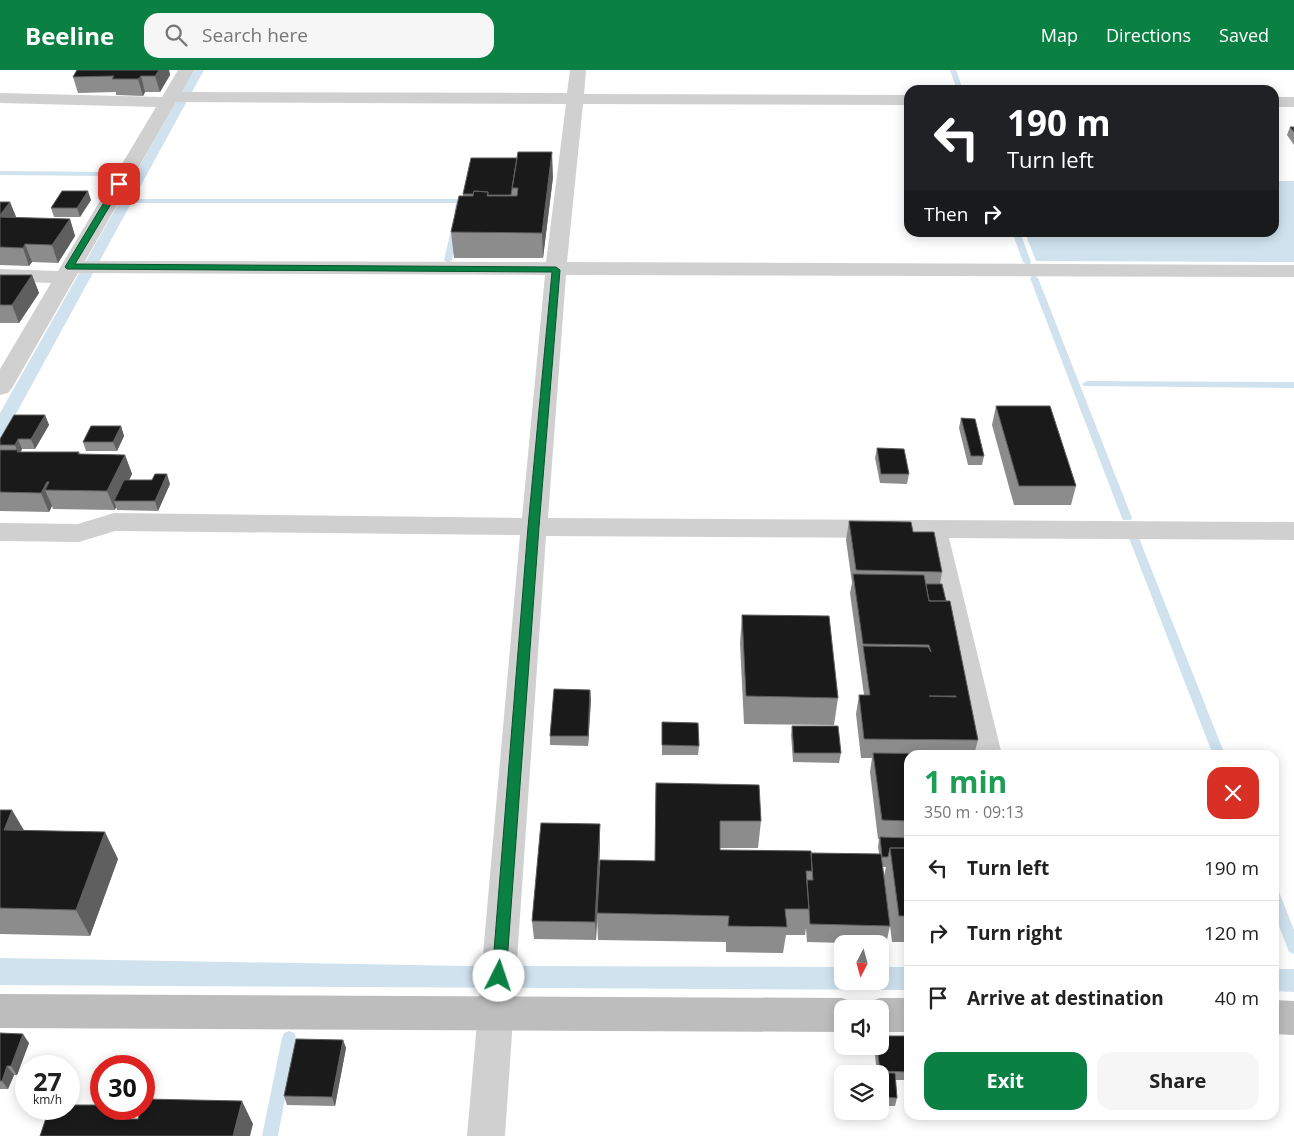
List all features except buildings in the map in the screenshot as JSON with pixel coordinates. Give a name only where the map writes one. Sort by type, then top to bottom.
[{"type":"street","points":[[0,388],[78,269],[177,98],[186,70]]},
{"type":"street","points":[[486,1136],[556,270],[578,70]]},
{"type":"street","points":[[0,98],[904,100]]},
{"type":"street","points":[[1279,102],[1294,102]]},
{"type":"street","points":[[0,276],[78,269],[1294,271]]},
{"type":"street","points":[[0,532],[79,533],[114,522],[534,527],[1294,531]]},
{"type":"street","points":[[934,529],[987,750]]},
{"type":"street","points":[[0,1011],[498,988],[834,1013]]},
{"type":"street","points":[[889,1015],[904,1015]]},
{"type":"street","points":[[1279,1017],[1294,1018]]},
{"type":"water","points":[[194,70],[204,70],[0,443],[0,413]]},
{"type":"water","points":[[1279,181],[1294,181],[1294,262],[1036,261],[1027,237],[1279,237]]},
{"type":"water","points":[[0,958],[468,966],[834,967],[834,990],[0,985]]},
{"type":"water","points":[[889,967],[904,967],[904,990],[889,990]]},
{"type":"water","points":[[1279,969],[1294,969],[1294,992],[1279,991]]},
{"type":"waterway","points":[[953,70],[958,85]]},
{"type":"waterway","points":[[0,173],[109,174]]},
{"type":"waterway","points":[[125,201],[460,201],[458,212]]},
{"type":"waterway","points":[[448,260],[455,228]]},
{"type":"waterway","points":[[1018,237],[1027,262]]},
{"type":"waterway","points":[[1034,278],[1127,518]]},
{"type":"waterway","points":[[1087,384],[1294,385]]},
{"type":"waterway","points":[[1134,538],[1217,750]]},
{"type":"waterway","points":[[1279,909],[1294,948]]},
{"type":"waterway","points":[[270,1136],[289,1038]]},
{"type":"route","points":[[119,184],[70,267],[556,270],[499,976]]}]
